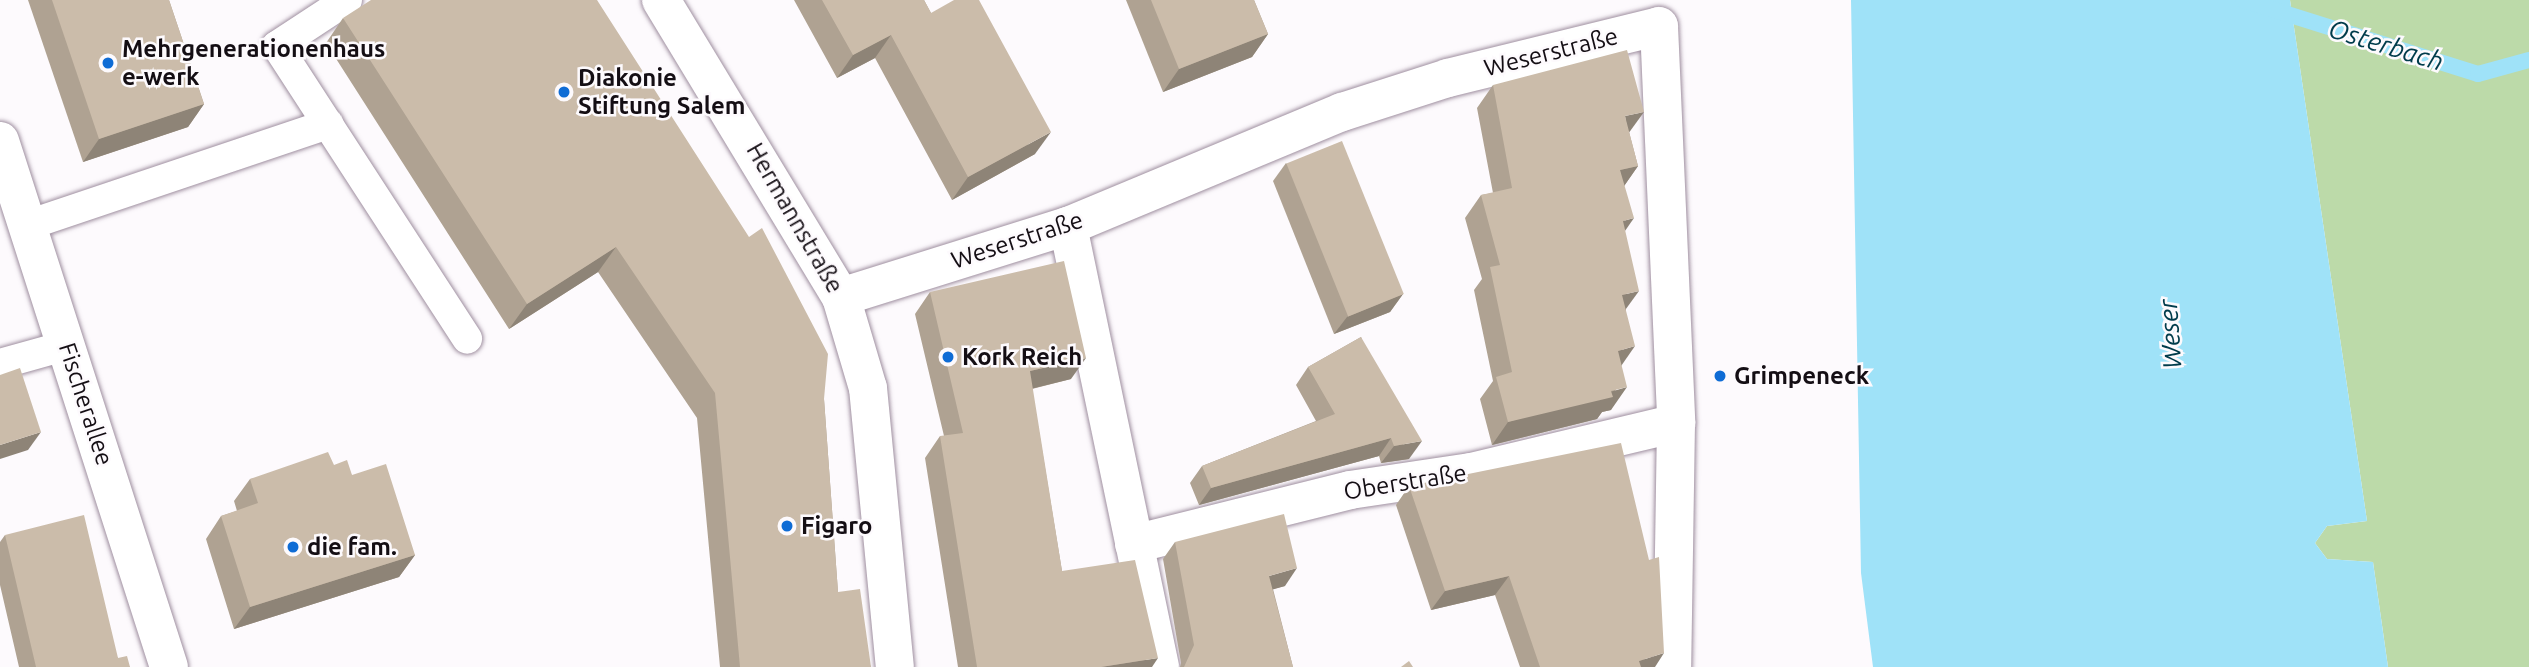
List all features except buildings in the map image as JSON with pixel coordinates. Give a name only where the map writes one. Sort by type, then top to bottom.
[{"type":"street","name":"Hermannstraße","points":[[662,0],[841,297],[868,388],[895,667]]},
{"type":"street","name":"Weserstraße","points":[[841,297],[1068,226],[1342,112],[1448,78],[1658,26],[1676,424],[1672,667]]},
{"type":"street","name":"Fischerallee","points":[[0,141],[68,345],[169,667]]},
{"type":"street","points":[[1068,226],[1160,667]]},
{"type":"street","name":"Oberstraße","points":[[1134,544],[1350,489],[1471,472],[1676,424]]},
{"type":"lane","points":[[346,0],[277,46],[467,339]]},
{"type":"lane","points":[[28,225],[328,124]]},
{"type":"lane","points":[[0,364],[68,345]]},
{"type":"green space","points":[[2290,0],[2529,0],[2529,667],[2388,667],[2373,562],[2327,559],[2315,543],[2327,526],[2367,521]]},
{"type":"water","name":"Weser","points":[[1851,0],[2290,0],[2367,521],[2327,526],[2315,543],[2327,559],[2373,562],[2388,667],[1873,667],[1861,573]]},
{"type":"waterway","name":"Osterbach","points":[[2243,0],[2478,74],[2529,60]]},
{"type":"place","name":"Mehrgenerationenhaus e-werk","points":[[108,63]]},
{"type":"place","name":"Diakonie Stiftung Salem","points":[[564,92]]},
{"type":"place","name":"Kork Reich","points":[[948,357]]},
{"type":"place","name":"Grimpeneck","points":[[1720,376]]},
{"type":"place","name":"Figaro","points":[[787,526]]},
{"type":"place","name":"die fam.","points":[[293,547]]}]
